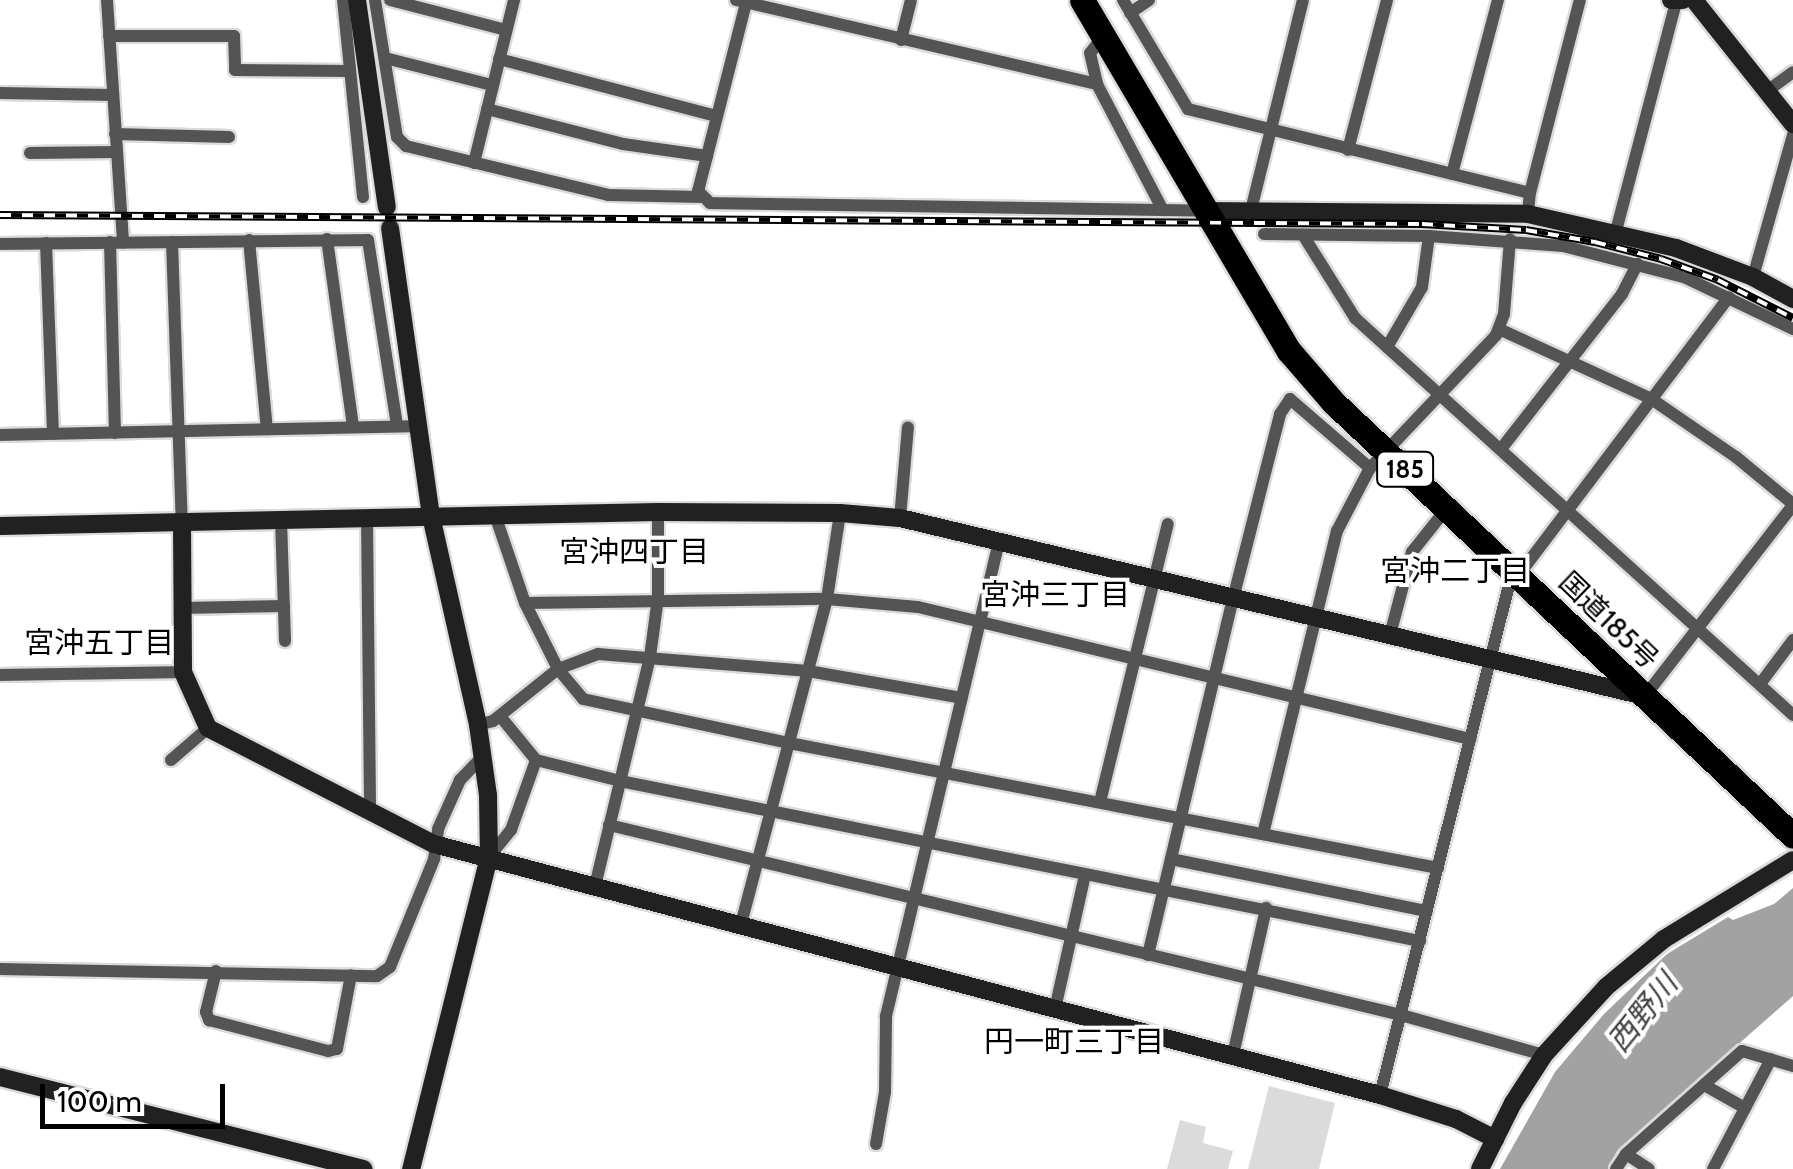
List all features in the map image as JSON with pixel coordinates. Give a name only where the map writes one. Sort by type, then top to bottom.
[{"type":"highway","name":"国道185号","points":[[1082,0],[1289,351],[1380,461],[1447,508],[1793,836]]},
{"type":"highway","name":"国道185号","points":[[1096,0],[1187,166],[1204,210]]},
{"type":"street","points":[[107,0],[116,152],[115,432]]},
{"type":"street","points":[[343,0],[362,196]]},
{"type":"street","points":[[357,0],[387,207]]},
{"type":"street","points":[[375,0],[397,137],[406,146],[608,195],[702,197]]},
{"type":"street","points":[[390,0],[506,30]]},
{"type":"street","points":[[474,163],[514,0]]},
{"type":"street","points":[[901,40],[911,0]]},
{"type":"street","points":[[1122,0],[1188,109],[1270,132],[1530,192]]},
{"type":"street","points":[[1130,13],[1149,0]]},
{"type":"street","points":[[1250,210],[1303,0]]},
{"type":"street","points":[[1348,150],[1387,0]]},
{"type":"street","points":[[1452,174],[1498,0]]},
{"type":"street","points":[[1528,214],[1530,192],[1580,0]]},
{"type":"street","points":[[1616,231],[1675,6],[1682,0],[1793,124]]},
{"type":"street","points":[[1097,84],[741,1],[698,191],[710,203],[1528,214],[1616,231],[1753,277],[1793,300]]},
{"type":"street","points":[[110,36],[234,36],[235,70],[350,72]]},
{"type":"street","points":[[1103,36],[1090,52],[1097,84],[1164,210]]},
{"type":"street","points":[[385,58],[492,85]]},
{"type":"street","points":[[498,59],[717,116]]},
{"type":"street","points":[[1767,91],[1793,72]]},
{"type":"street","points":[[0,93],[113,95]]},
{"type":"street","points":[[487,108],[623,144],[706,156]]},
{"type":"street","points":[[115,134],[229,137]]},
{"type":"street","points":[[1753,277],[1793,135]]},
{"type":"street","points":[[30,153],[116,152]]},
{"type":"street","points":[[390,228],[431,516],[478,725],[489,858],[411,1169]]},
{"type":"street","points":[[1264,234],[1510,239],[1636,264],[1729,297],[1793,330]]},
{"type":"street","points":[[1302,235],[1345,304],[1387,347],[1793,715]]},
{"type":"street","points":[[1387,347],[1422,287],[1429,236]]},
{"type":"street","points":[[1263,834],[1337,531],[1380,461],[1499,329],[1510,239]]},
{"type":"street","points":[[249,240],[267,429]]},
{"type":"street","points":[[327,240],[352,427]]},
{"type":"street","points":[[0,244],[368,240],[396,426]]},
{"type":"street","points":[[172,242],[183,672],[193,704],[208,728],[434,844],[1380,1095],[1456,1120],[1495,1140]]},
{"type":"street","points":[[46,244],[53,434]]},
{"type":"street","points":[[1501,449],[1622,294],[1636,264]]},
{"type":"street","points":[[1380,1095],[1508,590],[1516,573],[1729,297]]},
{"type":"street","points":[[0,526],[658,512],[840,513],[900,518],[1645,696],[1793,505],[1736,457],[1650,398],[1499,329]]},
{"type":"street","points":[[1148,956],[1280,414],[1290,399],[1380,461]]},
{"type":"street","points":[[0,435],[418,426]]},
{"type":"street","points":[[900,518],[908,427]]},
{"type":"street","points":[[1390,635],[1412,552],[1447,508]]},
{"type":"street","points":[[595,886],[650,657],[658,598],[658,512]]},
{"type":"street","points":[[740,924],[827,598],[840,513]]},
{"type":"street","points":[[495,515],[525,603],[558,669],[583,699],[789,743],[1438,868]]},
{"type":"street","points":[[367,517],[370,812]]},
{"type":"street","points":[[281,520],[285,641]]},
{"type":"street","points":[[1100,802],[1168,524]]},
{"type":"street","points":[[876,1144],[885,1092],[886,1016],[1000,542]]},
{"type":"street","points":[[525,603],[827,598],[918,607],[1136,656],[1470,739]]},
{"type":"street","points":[[182,608],[284,606]]},
{"type":"street","points":[[1760,684],[1793,640]]},
{"type":"street","points":[[478,725],[500,716],[558,669],[598,654],[808,671],[962,698]]},
{"type":"street","points":[[0,675],[183,672]]},
{"type":"street","points":[[500,716],[536,760],[620,781],[1420,941]]},
{"type":"street","points":[[171,760],[208,728]]},
{"type":"street","points":[[0,969],[377,976],[390,966],[434,859],[434,844],[460,780],[482,756]]},
{"type":"street","points":[[489,858],[511,830],[536,760]]},
{"type":"street","points":[[610,825],[1402,1015],[1544,1056]]},
{"type":"street","points":[[1172,859],[1428,911]]},
{"type":"street","points":[[1480,1169],[1544,1056],[1633,962],[1793,860]]},
{"type":"street","points":[[1055,1009],[1086,875]]},
{"type":"street","points":[[1232,1055],[1266,908]]},
{"type":"street","points":[[216,971],[206,1012],[210,1020],[328,1051],[336,1049],[351,976]]},
{"type":"street","points":[[1616,1169],[1626,1154],[1742,1051],[1793,1066]]},
{"type":"street","points":[[1713,1169],[1771,1059]]},
{"type":"street","points":[[0,1077],[364,1169]]},
{"type":"street","points":[[1704,1085],[1745,1108]]},
{"type":"street","points":[[1626,1154],[1649,1169]]},
{"type":"shaded area","points":[[1269,1086],[1335,1103],[1319,1169],[1248,1169]]},
{"type":"shaded area","points":[[1180,1120],[1206,1127],[1203,1143],[1233,1151],[1228,1169],[1167,1169]]},
{"type":"water","name":"西野川","points":[[1793,888],[1793,996],[1617,1151],[1608,1169],[1500,1169],[1555,1072],[1604,1014],[1667,954],[1728,917],[1733,920],[1774,904]]},
{"type":"railway","points":[[0,215],[1422,224],[1526,230],[1595,242],[1661,259],[1718,280],[1793,318]]},
{"type":"district","name":"宮沖四丁目","points":[[634,552]]},
{"type":"district","name":"宮沖二丁目","points":[[1455,571]]},
{"type":"district","name":"宮沖三丁目","points":[[1055,595]]},
{"type":"district","name":"宮沖五丁目","points":[[99,643]]},
{"type":"district","name":"円一町三丁目","points":[[1074,1042]]}]
